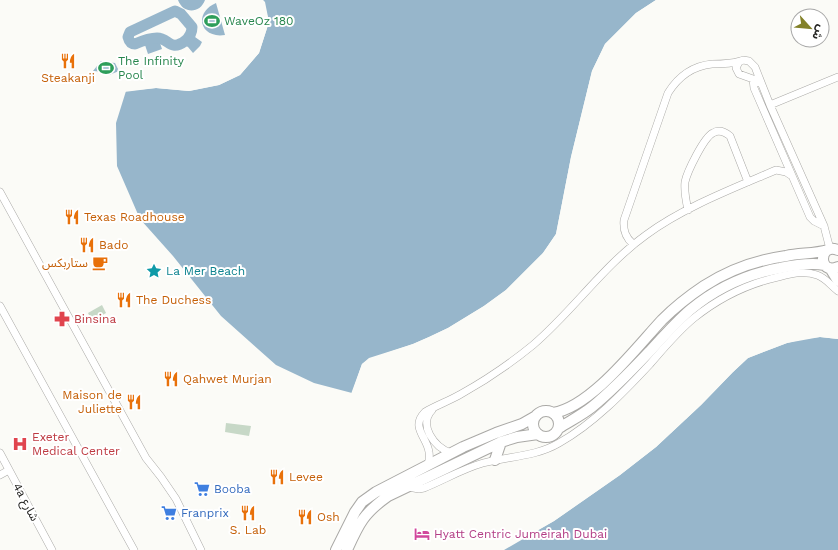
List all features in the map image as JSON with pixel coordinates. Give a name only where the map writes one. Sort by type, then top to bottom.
[{"type":"street","points":[[738,73],[736,66],[741,61]]},
{"type":"street","points":[[633,244],[626,236],[623,225],[624,220],[668,93],[680,78],[690,70],[708,65],[749,61],[753,65],[761,83],[824,226],[832,249]]},
{"type":"street","points":[[722,64],[743,76],[761,83]]},
{"type":"street","points":[[770,105],[838,77]]},
{"type":"street","points":[[753,79],[754,88],[810,217],[814,221],[824,226]]},
{"type":"street","points":[[688,210],[685,190],[688,172],[708,136],[714,132],[721,131],[730,136],[748,182]]},
{"type":"street","points":[[428,465],[429,452],[419,430],[422,415],[425,412],[461,394],[486,379],[533,344],[560,319],[633,244],[662,224],[688,210],[776,170],[783,155]]},
{"type":"street","points":[[776,170],[786,172],[792,176]]},
{"type":"street","points":[[0,192],[146,458],[176,499],[200,550]]},
{"type":"street","points":[[832,249],[823,257],[831,267],[838,281]]},
{"type":"street","points":[[336,550],[352,517],[362,502],[376,492],[450,453],[496,433],[522,424],[544,412],[553,413],[574,405],[598,386],[632,354],[674,308],[716,279],[733,271],[786,255],[832,249]]},
{"type":"street","points":[[346,550],[359,524],[369,511],[388,496],[501,442],[517,437],[538,434],[550,436],[556,433],[559,428],[593,407],[645,357],[689,311],[715,293],[734,283],[766,271],[786,266],[815,264],[831,267]]},
{"type":"street","points":[[408,487],[419,489],[424,488],[470,468],[495,460],[533,454],[559,443],[582,428],[605,409],[644,371],[676,335],[693,319],[723,298],[746,287],[779,277],[808,273],[822,277],[838,291]]},
{"type":"street","points":[[0,306],[134,550]]},
{"type":"street","points":[[644,371],[645,357]]},
{"type":"street","points":[[434,407],[428,416],[427,428],[438,446],[450,453]]},
{"type":"street","points":[[553,413],[559,420],[559,428]]},
{"type":"street","points":[[536,416],[534,426],[538,434]]},
{"type":"street","points":[[495,460],[501,442]]},
{"type":"street","name":"4a شارع","points":[[0,453],[52,550]]},
{"type":"street","points":[[0,475],[9,470]]},
{"type":"green space","points":[[102,305],[106,313],[92,321],[88,313]]},
{"type":"green space","points":[[226,423],[251,426],[249,436],[225,432]]},
{"type":"water","points":[[178,0],[205,0],[203,5],[196,10],[187,10],[180,5]]},
{"type":"water","points":[[263,0],[656,0],[636,13],[605,44],[592,71],[571,157],[556,234],[543,253],[506,290],[484,306],[448,328],[413,344],[369,359],[362,364],[352,393],[314,383],[276,365],[221,316],[173,256],[140,219],[117,166],[116,123],[126,91],[156,88],[189,91],[219,85],[240,75],[259,53],[269,22]]},
{"type":"water","name":"WaveOz 180","points":[[216,3],[225,35],[210,33],[202,24],[204,13],[209,7]]},
{"type":"water","points":[[192,31],[195,37],[202,42],[193,53],[188,47],[181,43],[188,39]]},
{"type":"water","points":[[155,42],[160,43],[162,49],[148,54],[145,45]]},
{"type":"water","name":"The Infinity Pool","points":[[101,61],[115,63],[119,71],[109,75],[105,72],[93,71]]},
{"type":"water","points":[[820,337],[838,339],[838,550],[504,550],[554,521],[620,475],[656,447],[748,358],[787,343]]},
{"type":"pier","points":[[261,0],[265,2],[269,22],[259,53],[240,75],[219,85],[189,91],[156,88],[124,92],[126,89],[156,86],[189,89],[219,83],[238,73],[257,52],[267,22]]},
{"type":"pier","points":[[658,0],[638,14],[607,45],[594,72],[573,157],[558,234],[545,254],[508,291],[485,308],[449,330],[414,346],[370,360],[364,365],[354,393],[351,394],[362,364],[369,358],[413,344],[448,328],[484,306],[506,290],[543,253],[556,234],[571,157],[592,71],[605,44],[636,13]]},
{"type":"pier","points":[[820,335],[838,337],[838,339],[820,337],[803,339],[787,343],[748,358],[656,447],[620,475],[554,521],[502,550],[553,520],[619,474],[654,446],[700,404],[731,371],[747,357],[786,341]]},
{"type":"waterway","points":[[175,11],[181,14],[192,27],[192,31],[185,41],[176,45],[157,38],[148,39],[135,44],[130,41],[128,37],[130,32],[175,11]]},
{"type":"place","name":"WaveOz 180","points":[[212,21]]},
{"type":"place","name":"Steakanji","points":[[68,61]]},
{"type":"place","name":"The Infinity Pool","points":[[106,68]]},
{"type":"place","name":"Texas Roadhouse","points":[[72,217]]},
{"type":"place","name":"Bado","points":[[87,245]]},
{"type":"place","name":"ستاربكس","points":[[100,263]]},
{"type":"place","name":"La Mer Beach","points":[[154,271]]},
{"type":"place","name":"The Duchess","points":[[124,300]]},
{"type":"place","name":"Binsina","points":[[62,319]]},
{"type":"place","name":"Qahwet Murjan","points":[[171,379]]},
{"type":"place","name":"Maison de Juliette","points":[[134,402]]},
{"type":"place","name":"Exeter Medical Center","points":[[20,444]]},
{"type":"place","name":"Levee","points":[[277,477]]},
{"type":"place","name":"Booba","points":[[202,489]]},
{"type":"place","name":"Franprix","points":[[169,513]]},
{"type":"place","name":"S. Lab","points":[[248,513]]},
{"type":"place","name":"Osh","points":[[305,517]]},
{"type":"place","name":"Hyatt Centric Jumeirah Dubai","points":[[422,534]]}]
